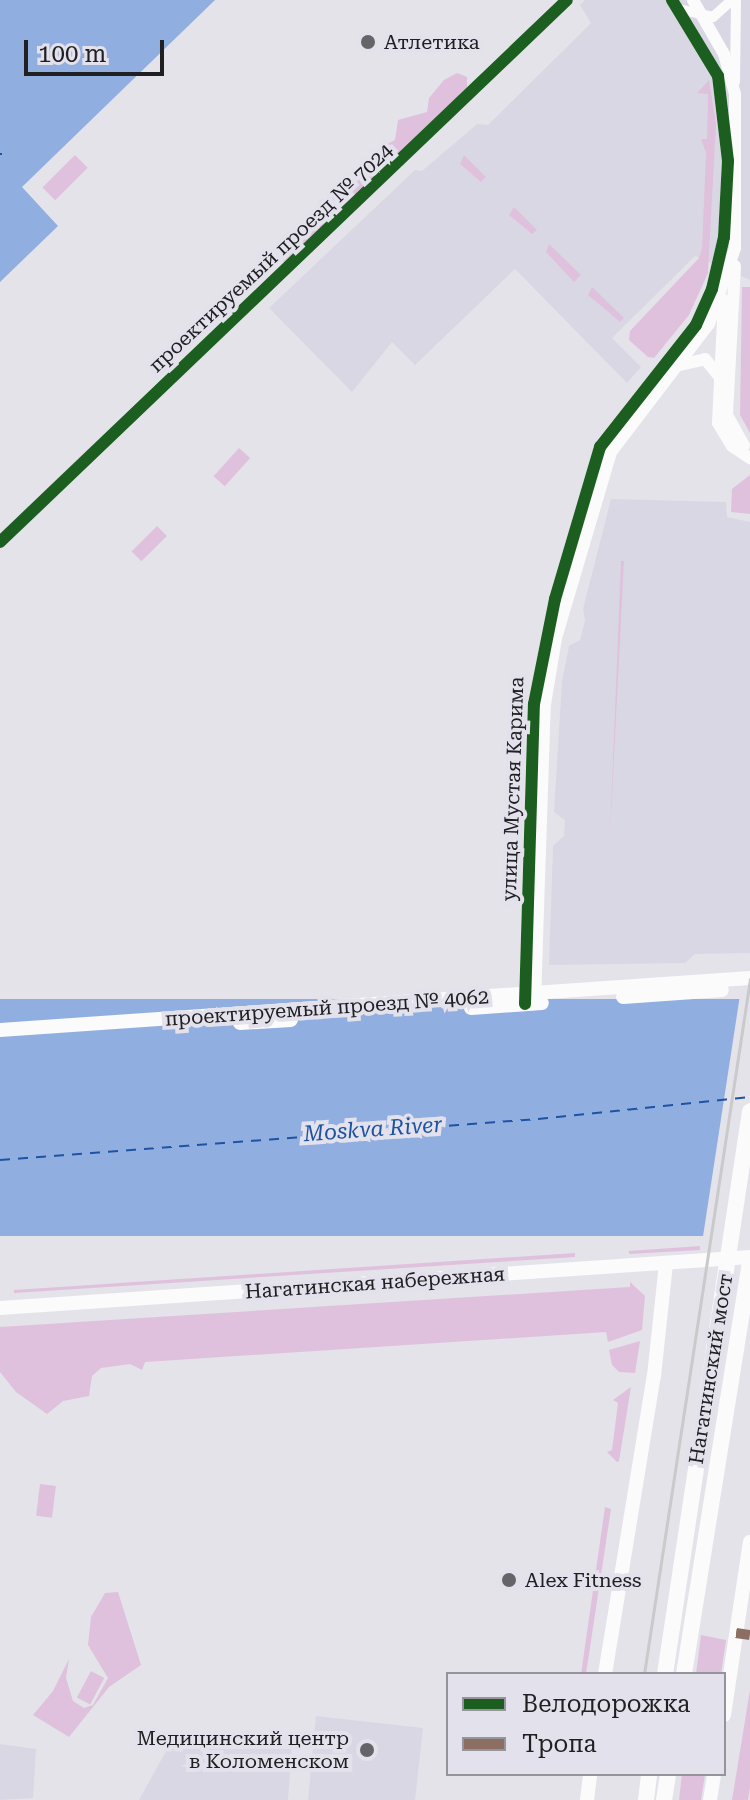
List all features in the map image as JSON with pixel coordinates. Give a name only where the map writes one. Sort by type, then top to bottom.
[{"type":"main road","name":"проектируемый проезд № 4062","points":[[0,1038],[530,999],[750,978]]},
{"type":"main road","name":"проектируемый проезд № 4062","points":[[0,1030],[750,988]]},
{"type":"main road","name":"Нагатинский мост","points":[[665,1672],[750,1111]]},
{"type":"main road","name":"Нагатинский мост","points":[[684,1672],[750,1258]]},
{"type":"main road","name":"Нагатинская набережная","points":[[0,1308],[750,1258]]},
{"type":"main road","points":[[605,1672],[656,1362],[666,1264]]},
{"type":"main road","points":[[726,1706],[743,1634],[750,1542]]},
{"type":"main road","points":[[587,1800],[590,1776]]},
{"type":"main road","points":[[646,1800],[649,1776]]},
{"type":"main road","points":[[664,1800],[668,1776]]},
{"type":"main road","points":[[710,1800],[714,1776]]},
{"type":"street","name":"проектируемый проезд № 7024","points":[[0,542],[567,0]]},
{"type":"street","points":[[693,0],[724,54],[729,95]]},
{"type":"street","points":[[705,18],[734,0]]},
{"type":"street","name":"улица Мустая Карима","points":[[530,999],[534,704],[549,623],[600,447],[696,325],[712,289],[724,237],[734,0]]},
{"type":"street","points":[[676,4],[705,18]]},
{"type":"street","points":[[676,4],[713,62],[729,95]]},
{"type":"street","name":"улица Мустая Карима","points":[[726,284],[735,248],[729,95]]},
{"type":"street","points":[[724,237],[726,284],[717,320],[718,423],[732,446],[750,458]]},
{"type":"street","points":[[735,248],[727,415],[738,442],[750,449]]},
{"type":"street","points":[[717,320],[729,335]]},
{"type":"street","points":[[696,325],[717,320]]},
{"type":"street","name":"улица Мустая Карима","points":[[530,999],[545,704],[556,638],[602,473],[625,428],[717,320]]},
{"type":"street","points":[[677,367],[689,359],[705,359],[714,365],[718,378]]},
{"type":"shaded area","points":[[585,0],[750,0],[750,280],[695,256],[612,338],[641,367],[627,383],[515,269],[415,365],[392,342],[352,392],[269,308],[415,170],[422,171],[477,124],[488,125],[591,23],[580,5]]},
{"type":"shaded area","points":[[457,73],[467,77],[467,88],[294,258],[283,262],[277,242],[288,233],[298,233],[320,201],[359,175],[381,147],[395,140],[398,120],[427,112],[429,98],[444,80]]},
{"type":"shaded area","points":[[709,80],[716,124],[708,273],[689,315],[654,358],[648,357],[629,340],[630,331],[699,258],[702,248],[706,153],[701,139],[707,139],[708,94],[697,93]]},
{"type":"shaded area","points":[[75,155],[88,168],[55,200],[42,188]]},
{"type":"shaded area","points":[[464,155],[486,177],[481,182],[460,164]]},
{"type":"shaded area","points":[[514,207],[537,230],[532,234],[509,215]]},
{"type":"shaded area","points":[[549,244],[581,275],[574,282],[546,252]]},
{"type":"shaded area","points":[[592,287],[624,318],[620,322],[588,295]]},
{"type":"shaded area","points":[[742,287],[750,287],[750,433],[740,415]]},
{"type":"shaded area","points":[[239,448],[250,458],[225,486],[214,476]]},
{"type":"shaded area","points":[[750,475],[750,514],[731,512],[732,489]]},
{"type":"shaded area","points":[[611,499],[726,502],[727,517],[750,522],[750,953],[695,954],[685,963],[549,965],[553,846],[564,836],[565,820],[554,812],[562,681],[569,646],[580,640],[585,621],[583,609]]},
{"type":"shaded area","points":[[157,526],[167,536],[141,561],[132,551]]},
{"type":"shaded area","points":[[621,561],[624,561],[610,836]]},
{"type":"shaded area","points":[[700,1246],[700,1250],[629,1254],[629,1251]]},
{"type":"shaded area","points":[[575,1253],[575,1257],[14,1293],[14,1290]]},
{"type":"shaded area","points":[[630,1282],[645,1296],[642,1330],[608,1342],[606,1332],[145,1362],[142,1370],[130,1364],[101,1368],[92,1376],[89,1396],[63,1401],[47,1414],[16,1392],[0,1372],[0,1327],[630,1287]]},
{"type":"shaded area","points":[[640,1341],[635,1373],[619,1372],[612,1365],[609,1350]]},
{"type":"shaded area","points":[[631,1387],[617,1462],[607,1452],[612,1450],[618,1403],[613,1400]]},
{"type":"shaded area","points":[[40,1484],[56,1486],[52,1518],[36,1516]]},
{"type":"shaded area","points":[[605,1507],[611,1509],[586,1672],[581,1672]]},
{"type":"shaded area","points":[[118,1592],[141,1665],[109,1687],[69,1737],[33,1715],[53,1691],[69,1659],[66,1678],[73,1701],[84,1708],[93,1705],[108,1678],[88,1645],[91,1617],[105,1593]]},
{"type":"shaded area","points":[[701,1635],[726,1640],[721,1672],[696,1672]]},
{"type":"shaded area","points":[[91,1671],[104,1678],[90,1705],[77,1697]]},
{"type":"shaded area","points":[[750,1690],[748,1800],[732,1800]]},
{"type":"shaded area","name":"Медицинский центр в Коломенском","points":[[316,1716],[423,1728],[415,1800],[308,1800]]},
{"type":"shaded area","points":[[176,1733],[292,1743],[288,1800],[139,1800]]},
{"type":"shaded area","points":[[0,1744],[36,1749],[33,1798],[0,1800]]},
{"type":"shaded area","points":[[682,1776],[705,1776],[701,1800],[679,1800]]},
{"type":"water","points":[[0,0],[215,0],[22,187],[58,226],[0,282]]},
{"type":"water","name":"Moskva River","points":[[0,999],[750,999],[750,1236],[0,1236]]},
{"type":"pier","points":[[740,995],[750,995],[750,1240],[702,1243]]},
{"type":"ferry route","points":[[0,1160],[538,1119],[750,1097]]},
{"type":"railway","points":[[644,1672],[750,979]]},
{"type":"marked path","points":[[736,1633],[750,1635]]},
{"type":"cycle path","points":[[0,542],[567,0]]},
{"type":"cycle path","points":[[525,1004],[534,704],[555,599],[600,447],[696,325],[712,289],[724,237],[728,161],[718,76],[672,0]]},
{"type":"place","name":"Атлетика","points":[[368,42]]},
{"type":"place","name":"Alex Fitness","points":[[509,1580]]},
{"type":"place","name":"Медицинский центр в Коломенском","points":[[367,1750]]}]
